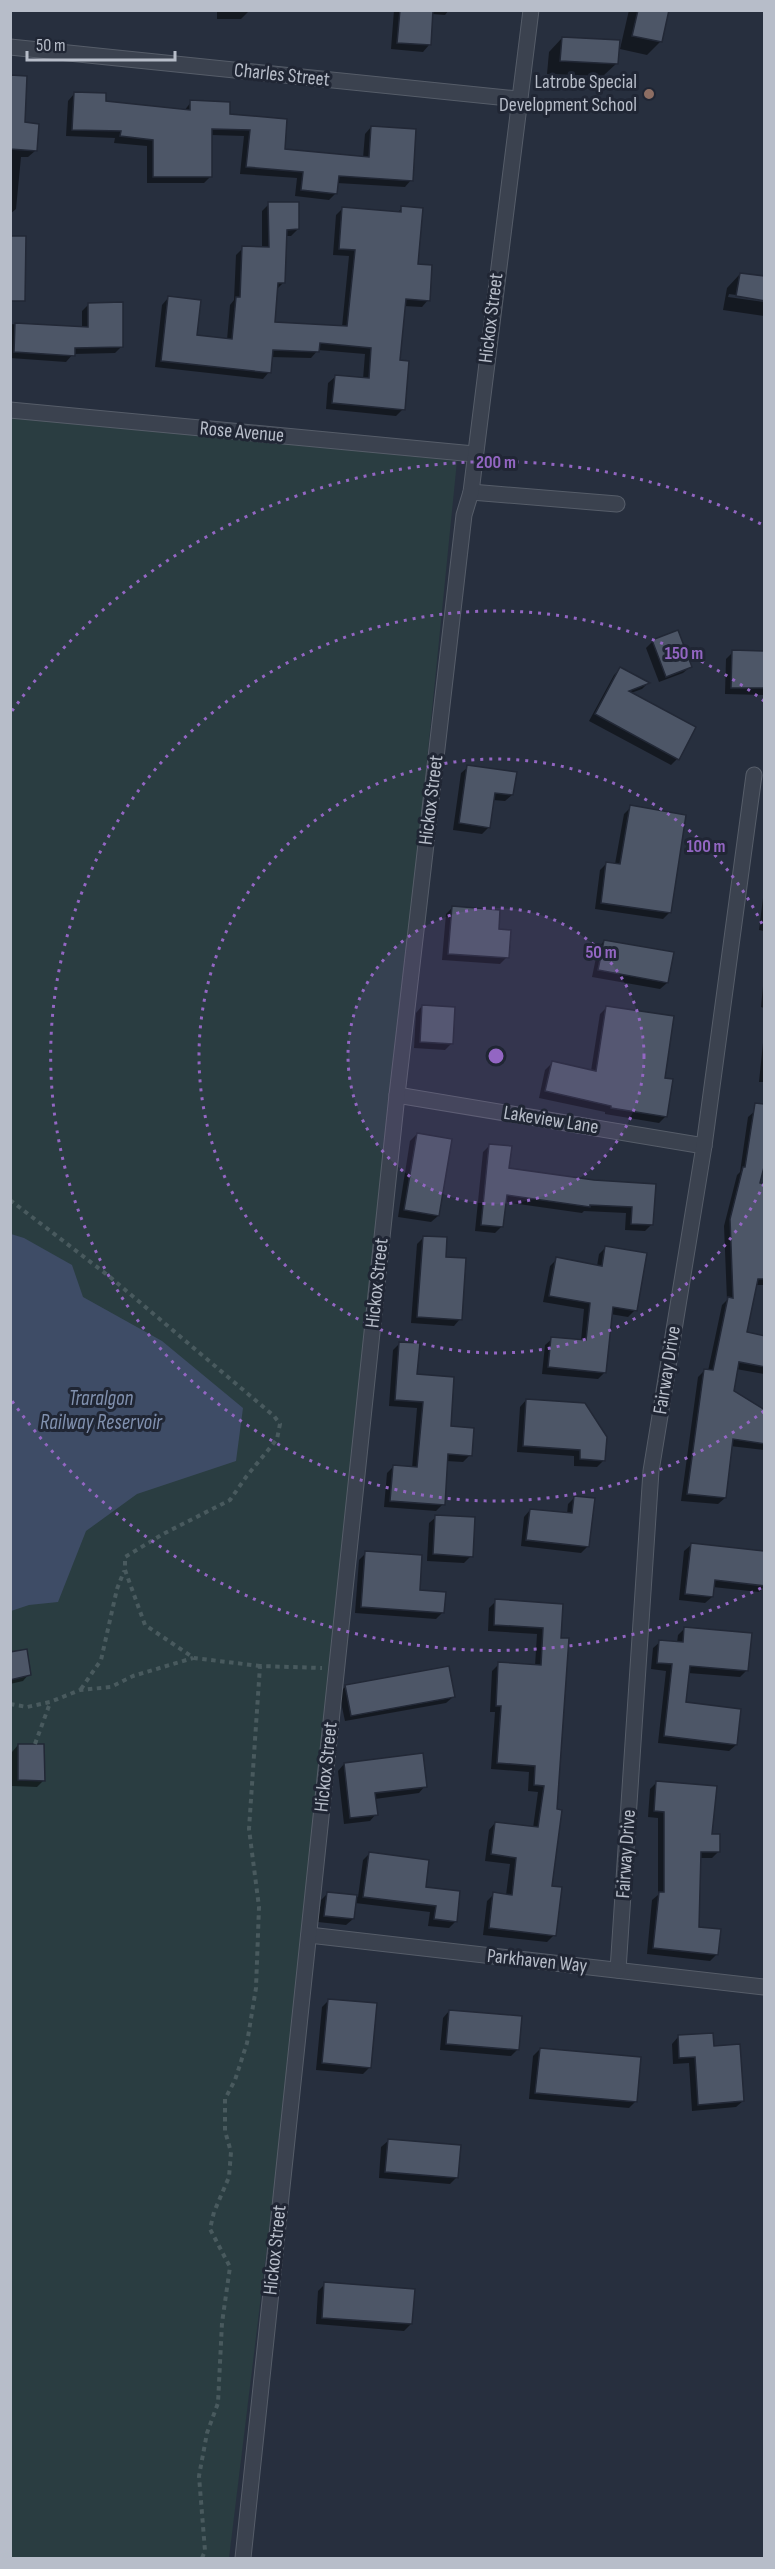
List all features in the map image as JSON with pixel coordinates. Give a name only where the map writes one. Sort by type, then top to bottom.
[{"type":"street","name":"Hickox Street","points":[[243,2559],[397,1095],[463,527],[471,492],[518,99],[531,10]]},
{"type":"street","name":"Charles Street","points":[[10,47],[518,99]]},
{"type":"street","name":"Rose Avenue","points":[[10,410],[474,454]]},
{"type":"street","points":[[471,492],[617,504]]},
{"type":"street","name":"Fairway Drive","points":[[618,1970],[651,1471],[704,1146],[754,775]]},
{"type":"street","name":"Lakeview Lane","points":[[397,1095],[704,1146]]},
{"type":"street","name":"Parkhaven Way","points":[[309,1935],[765,1987]]},
{"type":"path","points":[[10,1200],[174,1329],[274,1416],[280,1424],[277,1439],[246,1477],[231,1500],[139,1546],[125,1557],[125,1570],[146,1624],[194,1658]]},
{"type":"path","points":[[80,1690],[101,1660],[117,1589],[125,1570]]},
{"type":"path","points":[[10,1704],[27,1707],[50,1702],[80,1690],[111,1687],[133,1676],[194,1658],[260,1666],[336,1669]]},
{"type":"path","points":[[202,2559],[205,2551],[199,2476],[207,2433],[218,2403],[222,2323],[230,2267],[210,2229],[214,2212],[229,2177],[231,2152],[225,2131],[225,2099],[235,2080],[247,2043],[256,1988],[259,1907],[249,1829],[260,1666]]},
{"type":"path","points":[[35,1744],[50,1702]]},
{"type":"green space","points":[[11,415],[457,461],[329,1740],[229,2558],[11,2558]]},
{"type":"water","name":"Traralgon Railway Reservoir","points":[[11,1234],[24,1238],[72,1265],[83,1297],[162,1341],[243,1408],[236,1461],[137,1494],[86,1531],[58,1602],[29,1605],[11,1611]]},
{"type":"building","points":[[400,10],[433,10],[431,45],[397,43]]},
{"type":"building","points":[[638,10],[669,10],[662,42],[632,36]]},
{"type":"building","points":[[562,37],[620,40],[618,64],[560,61]]},
{"type":"building","points":[[10,75],[27,76],[25,122],[39,124],[37,151],[10,149]]},
{"type":"building","points":[[74,92],[106,93],[106,101],[190,110],[190,100],[230,102],[230,114],[287,119],[285,149],[369,157],[371,126],[416,129],[413,181],[339,176],[337,194],[301,190],[303,172],[246,167],[250,130],[212,129],[212,177],[153,177],[153,140],[120,136],[121,131],[72,130]]},
{"type":"building","points":[[268,202],[299,202],[299,229],[287,230],[285,283],[278,283],[275,322],[347,326],[355,250],[339,249],[342,207],[401,212],[401,206],[423,208],[418,264],[432,265],[430,301],[406,299],[400,360],[409,361],[405,410],[332,403],[335,375],[369,378],[371,348],[320,343],[319,352],[273,350],[271,373],[161,361],[168,296],[201,300],[197,335],[232,339],[236,297],[240,297],[242,246],[269,247]]},
{"type":"building","points":[[10,236],[26,236],[25,301],[10,301]]},
{"type":"building","points":[[740,273],[765,276],[765,301],[736,296]]},
{"type":"building","points":[[123,302],[123,347],[75,348],[75,356],[14,352],[15,323],[88,327],[88,303]]},
{"type":"building","points":[[678,630],[692,667],[666,677],[652,640]]},
{"type":"building","points":[[732,650],[765,651],[765,688],[731,688]]},
{"type":"building","points":[[620,667],[650,683],[629,691],[696,727],[679,760],[595,714]]},
{"type":"building","points":[[467,765],[517,772],[513,795],[495,793],[490,828],[459,823]]},
{"type":"building","points":[[630,805],[686,815],[671,913],[601,903],[606,862],[620,864]]},
{"type":"building","points":[[452,906],[500,910],[499,929],[511,930],[509,958],[448,954]]},
{"type":"building","points":[[604,940],[674,952],[668,983],[598,970]]},
{"type":"building","points":[[422,1005],[455,1007],[453,1044],[420,1042]]},
{"type":"building","points":[[606,1006],[674,1016],[665,1078],[673,1079],[667,1117],[611,1108],[611,1106],[545,1091],[552,1061],[596,1071]]},
{"type":"building","points":[[755,1103],[765,1104],[765,1163],[760,1183],[765,1184],[765,1279],[758,1279],[747,1332],[765,1336],[765,1367],[739,1362],[734,1391],[765,1410],[765,1444],[733,1439],[726,1498],[687,1494],[704,1369],[713,1370],[728,1297],[733,1298],[730,1219],[743,1167],[745,1167]]},
{"type":"building","points":[[417,1133],[452,1139],[439,1216],[404,1210]]},
{"type":"building","points":[[489,1144],[512,1146],[509,1168],[594,1180],[656,1184],[653,1225],[631,1224],[632,1207],[590,1205],[590,1207],[507,1195],[503,1227],[481,1225]]},
{"type":"building","points":[[423,1236],[447,1237],[446,1257],[466,1258],[462,1320],[417,1317]]},
{"type":"building","points":[[605,1246],[647,1253],[637,1311],[613,1307],[606,1373],[548,1367],[551,1337],[586,1340],[590,1303],[549,1296],[556,1257],[602,1266]]},
{"type":"building","points":[[399,1342],[420,1343],[417,1374],[454,1377],[451,1426],[474,1428],[472,1456],[448,1454],[445,1505],[390,1501],[393,1465],[417,1467],[423,1402],[395,1400]]},
{"type":"building","points":[[526,1399],[585,1403],[607,1437],[605,1461],[580,1459],[580,1450],[523,1446]]},
{"type":"building","points":[[574,1496],[595,1498],[589,1547],[526,1540],[530,1509],[572,1513]]},
{"type":"building","points":[[435,1515],[475,1517],[473,1557],[433,1554]]},
{"type":"building","points":[[691,1543],[765,1551],[765,1586],[715,1580],[713,1597],[685,1594]]},
{"type":"building","points":[[365,1551],[422,1555],[420,1590],[446,1592],[444,1613],[361,1607]]},
{"type":"building","points":[[495,1599],[563,1604],[561,1638],[569,1638],[557,1809],[562,1810],[552,1886],[562,1887],[556,1936],[489,1928],[493,1892],[512,1895],[516,1858],[491,1854],[495,1822],[538,1827],[544,1786],[534,1785],[535,1766],[497,1763],[501,1706],[496,1706],[498,1662],[541,1665],[543,1628],[494,1625]]},
{"type":"building","points":[[684,1627],[752,1633],[748,1671],[690,1666],[686,1702],[741,1709],[737,1745],[664,1736],[672,1664],[657,1663],[659,1640],[683,1642]]},
{"type":"building","points":[[27,1649],[31,1675],[10,1680],[10,1652]]},
{"type":"building","points":[[449,1666],[455,1697],[351,1716],[345,1685]]},
{"type":"building","points":[[18,1744],[44,1744],[45,1781],[18,1780]]},
{"type":"building","points":[[423,1753],[427,1787],[375,1793],[378,1815],[350,1818],[344,1763]]},
{"type":"building","points":[[656,1781],[717,1786],[712,1834],[720,1834],[720,1852],[701,1852],[699,1927],[721,1929],[718,1955],[653,1948],[659,1892],[664,1892],[664,1812],[654,1811]]},
{"type":"building","points":[[369,1852],[429,1860],[426,1887],[460,1891],[457,1922],[434,1919],[436,1906],[363,1897]]},
{"type":"building","points":[[327,1892],[357,1895],[354,1919],[324,1916]]},
{"type":"building","points":[[328,1999],[377,2003],[371,2068],[322,2063]]},
{"type":"building","points":[[449,2010],[522,2016],[519,2050],[446,2044]]},
{"type":"building","points":[[713,2033],[714,2046],[740,2044],[744,2101],[698,2105],[695,2057],[679,2058],[678,2035]]},
{"type":"building","points":[[540,2048],[641,2057],[637,2102],[535,2093]]},
{"type":"building","points":[[388,2139],[461,2145],[458,2178],[385,2172]]},
{"type":"building","points":[[324,2282],[415,2289],[412,2324],[322,2318]]},
{"type":"place","name":"Latrobe Special Development School","points":[[649,94]]}]
